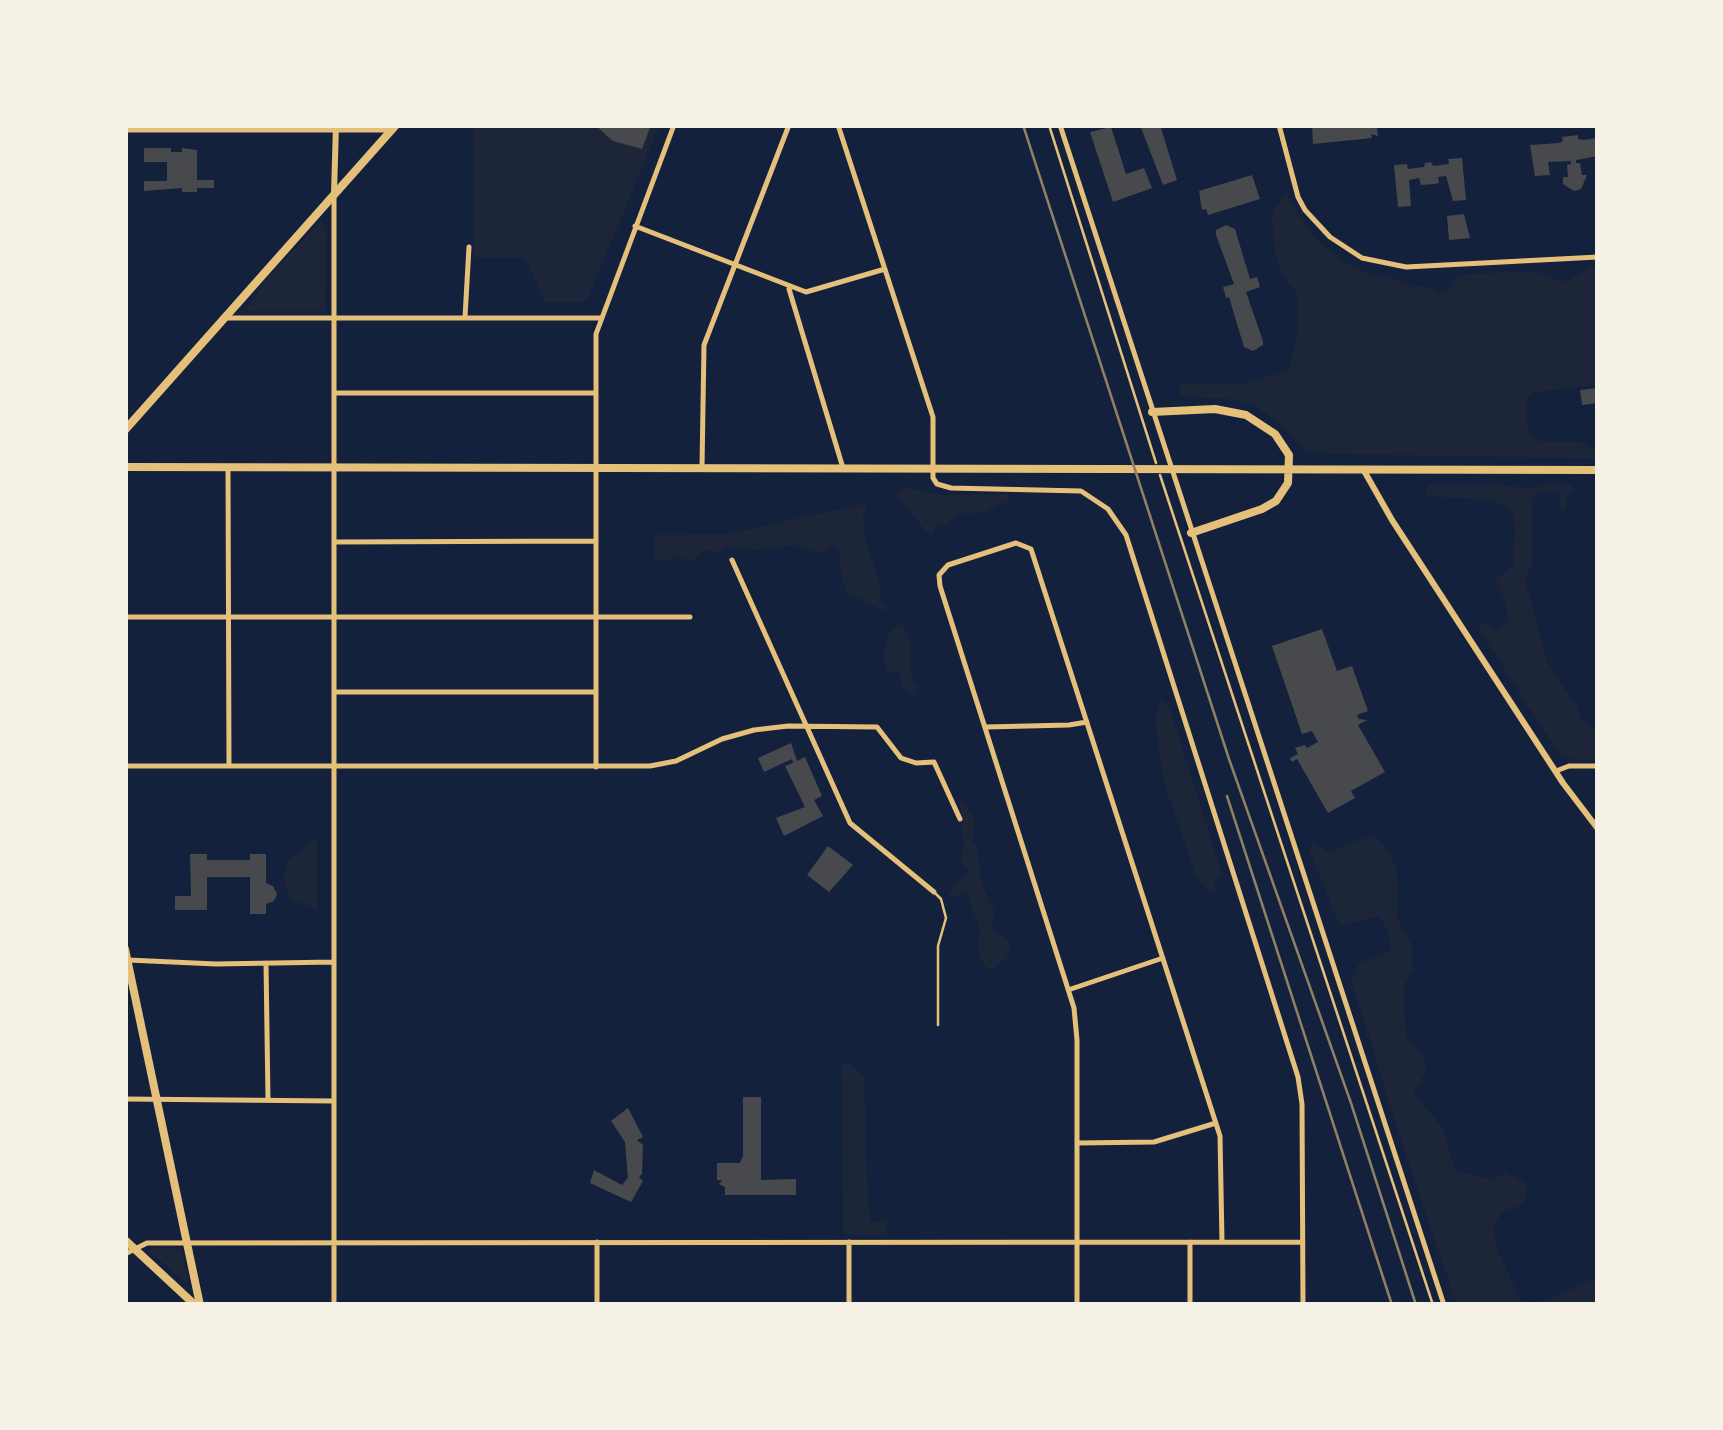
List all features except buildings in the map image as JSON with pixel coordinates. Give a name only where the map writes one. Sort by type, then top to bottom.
[{"type":"main road","points":[[125,430],[394,127]]},
{"type":"main road","points":[[1152,412],[1219,409],[1246,414],[1284,443],[1290,468],[1282,495],[1272,504],[1191,532]]},
{"type":"main road","points":[[125,467],[1598,470]]},
{"type":"main road","points":[[125,949],[198,1305]]},
{"type":"main road","points":[[125,1240],[198,1305]]},
{"type":"street","points":[[596,766],[596,338],[600,318],[674,125]]},
{"type":"street","points":[[702,468],[702,353],[789,125]]},
{"type":"street","points":[[838,125],[933,416],[933,478],[943,488],[1081,490],[1104,506],[1122,528],[1298,1077],[1302,1104],[1303,1305]]},
{"type":"street","points":[[1060,125],[1444,1305]]},
{"type":"street","points":[[1279,125],[1305,210],[1330,237],[1362,258],[1406,267],[1598,257]]},
{"type":"street","points":[[334,1305],[336,127]]},
{"type":"street","points":[[125,130],[394,127]]},
{"type":"street","points":[[635,226],[813,292],[885,269]]},
{"type":"street","points":[[465,318],[469,246]]},
{"type":"street","points":[[789,286],[843,468]]},
{"type":"street","points":[[224,318],[600,318]]},
{"type":"street","points":[[334,393],[596,393]]},
{"type":"street","points":[[228,467],[229,766]]},
{"type":"street","points":[[1363,470],[1556,772],[1598,828]]},
{"type":"street","points":[[334,542],[596,542]]},
{"type":"street","points":[[1078,1305],[1076,1028],[1070,989],[939,575],[948,565],[1016,543],[1031,549],[1216,1124],[1222,1153],[1222,1242]]},
{"type":"street","points":[[732,560],[850,823],[934,892]]},
{"type":"street","points":[[125,617],[690,617]]},
{"type":"street","points":[[334,692],[596,692]]},
{"type":"street","points":[[986,727],[1087,722]]},
{"type":"street","points":[[125,766],[658,765],[680,760],[742,732],[771,727],[880,728],[901,758],[916,764],[934,762],[960,819]]},
{"type":"street","points":[[1556,772],[1570,766],[1598,766]]},
{"type":"street","points":[[1070,989],[1163,958]]},
{"type":"street","points":[[126,960],[334,962]]},
{"type":"street","points":[[266,964],[268,1100]]},
{"type":"street","points":[[125,1100],[334,1101]]},
{"type":"street","points":[[1078,1143],[1154,1142],[1216,1124]]},
{"type":"street","points":[[597,1242],[597,1305]]},
{"type":"street","points":[[848,1242],[848,1305]]},
{"type":"street","points":[[1190,1242],[1190,1305]]},
{"type":"street","points":[[125,1254],[147,1243],[1303,1242]]},
{"type":"lane","points":[[934,892],[941,898],[946,918],[938,946],[938,1025]]},
{"type":"path","points":[[1049,125],[1178,536],[1433,1305]]},
{"type":"shaded area","points":[[469,125],[660,125],[586,302],[545,302],[525,258],[474,258],[474,130]]},
{"type":"shaded area","points":[[1286,194],[1310,233],[1340,260],[1378,278],[1386,275],[1415,287],[1424,285],[1438,294],[1448,292],[1453,280],[1467,274],[1531,271],[1565,282],[1594,266],[1598,270],[1598,385],[1534,392],[1526,400],[1528,430],[1533,438],[1541,442],[1581,442],[1598,451],[1598,459],[1307,453],[1283,426],[1256,406],[1229,399],[1180,396],[1180,383],[1241,384],[1289,371],[1297,335],[1297,297],[1282,275],[1275,254],[1272,218]]},
{"type":"shaded area","points":[[320,222],[326,228],[325,311],[249,311],[270,275]]},
{"type":"shaded area","points":[[1553,483],[1572,484],[1573,491],[1567,497],[1565,510],[1560,510],[1560,496],[1556,493],[1540,493],[1532,499],[1533,562],[1525,581],[1548,663],[1581,719],[1598,732],[1598,761],[1562,758],[1478,628],[1485,623],[1493,631],[1508,621],[1506,602],[1495,580],[1513,566],[1512,510],[1493,500],[1425,496],[1429,485],[1497,484],[1532,489]]},
{"type":"shaded area","points":[[902,487],[939,495],[1009,494],[1009,500],[982,513],[958,513],[946,525],[936,522],[934,535],[929,535],[896,495]]},
{"type":"shaded area","points":[[863,504],[867,508],[863,515],[864,532],[880,587],[880,601],[887,612],[847,593],[840,555],[834,545],[823,554],[797,545],[757,550],[729,547],[720,552],[704,550],[692,562],[677,555],[666,561],[655,559],[655,535],[728,534]]},
{"type":"shaded area","points":[[897,624],[904,626],[911,647],[911,677],[919,685],[913,697],[902,690],[900,672],[888,672],[883,658],[887,637]]},
{"type":"shaded area","points":[[1162,698],[1170,709],[1222,874],[1215,879],[1216,894],[1196,876],[1164,783],[1155,720]]},
{"type":"shaded area","points":[[962,800],[974,818],[973,843],[977,846],[982,885],[994,910],[992,928],[997,935],[1004,935],[1011,947],[1007,958],[990,971],[982,962],[980,929],[966,892],[955,898],[948,895],[968,871],[961,860]]},
{"type":"shaded area","points":[[1373,834],[1395,865],[1397,919],[1412,945],[1413,969],[1403,987],[1406,1035],[1427,1069],[1414,1093],[1442,1127],[1455,1170],[1493,1180],[1505,1172],[1528,1184],[1523,1204],[1503,1212],[1493,1225],[1496,1247],[1523,1305],[1457,1305],[1405,1153],[1351,979],[1359,963],[1391,950],[1387,929],[1379,916],[1346,925],[1339,923],[1309,850],[1314,844],[1328,852]]},
{"type":"shaded area","points":[[317,838],[317,910],[289,899],[284,880],[292,856]]},
{"type":"shaded area","points":[[842,1064],[851,1064],[864,1076],[868,1206],[872,1223],[888,1223],[886,1236],[843,1234]]},
{"type":"shaded area","points":[[151,1248],[182,1249],[188,1285],[150,1252]]},
{"type":"shaded area","points":[[1598,1278],[1598,1305],[1533,1305],[1593,1280]]},
{"type":"railway","points":[[1023,125],[1229,759],[1351,1103],[1416,1305]]},
{"type":"railway","points":[[1227,796],[1392,1305]]}]
